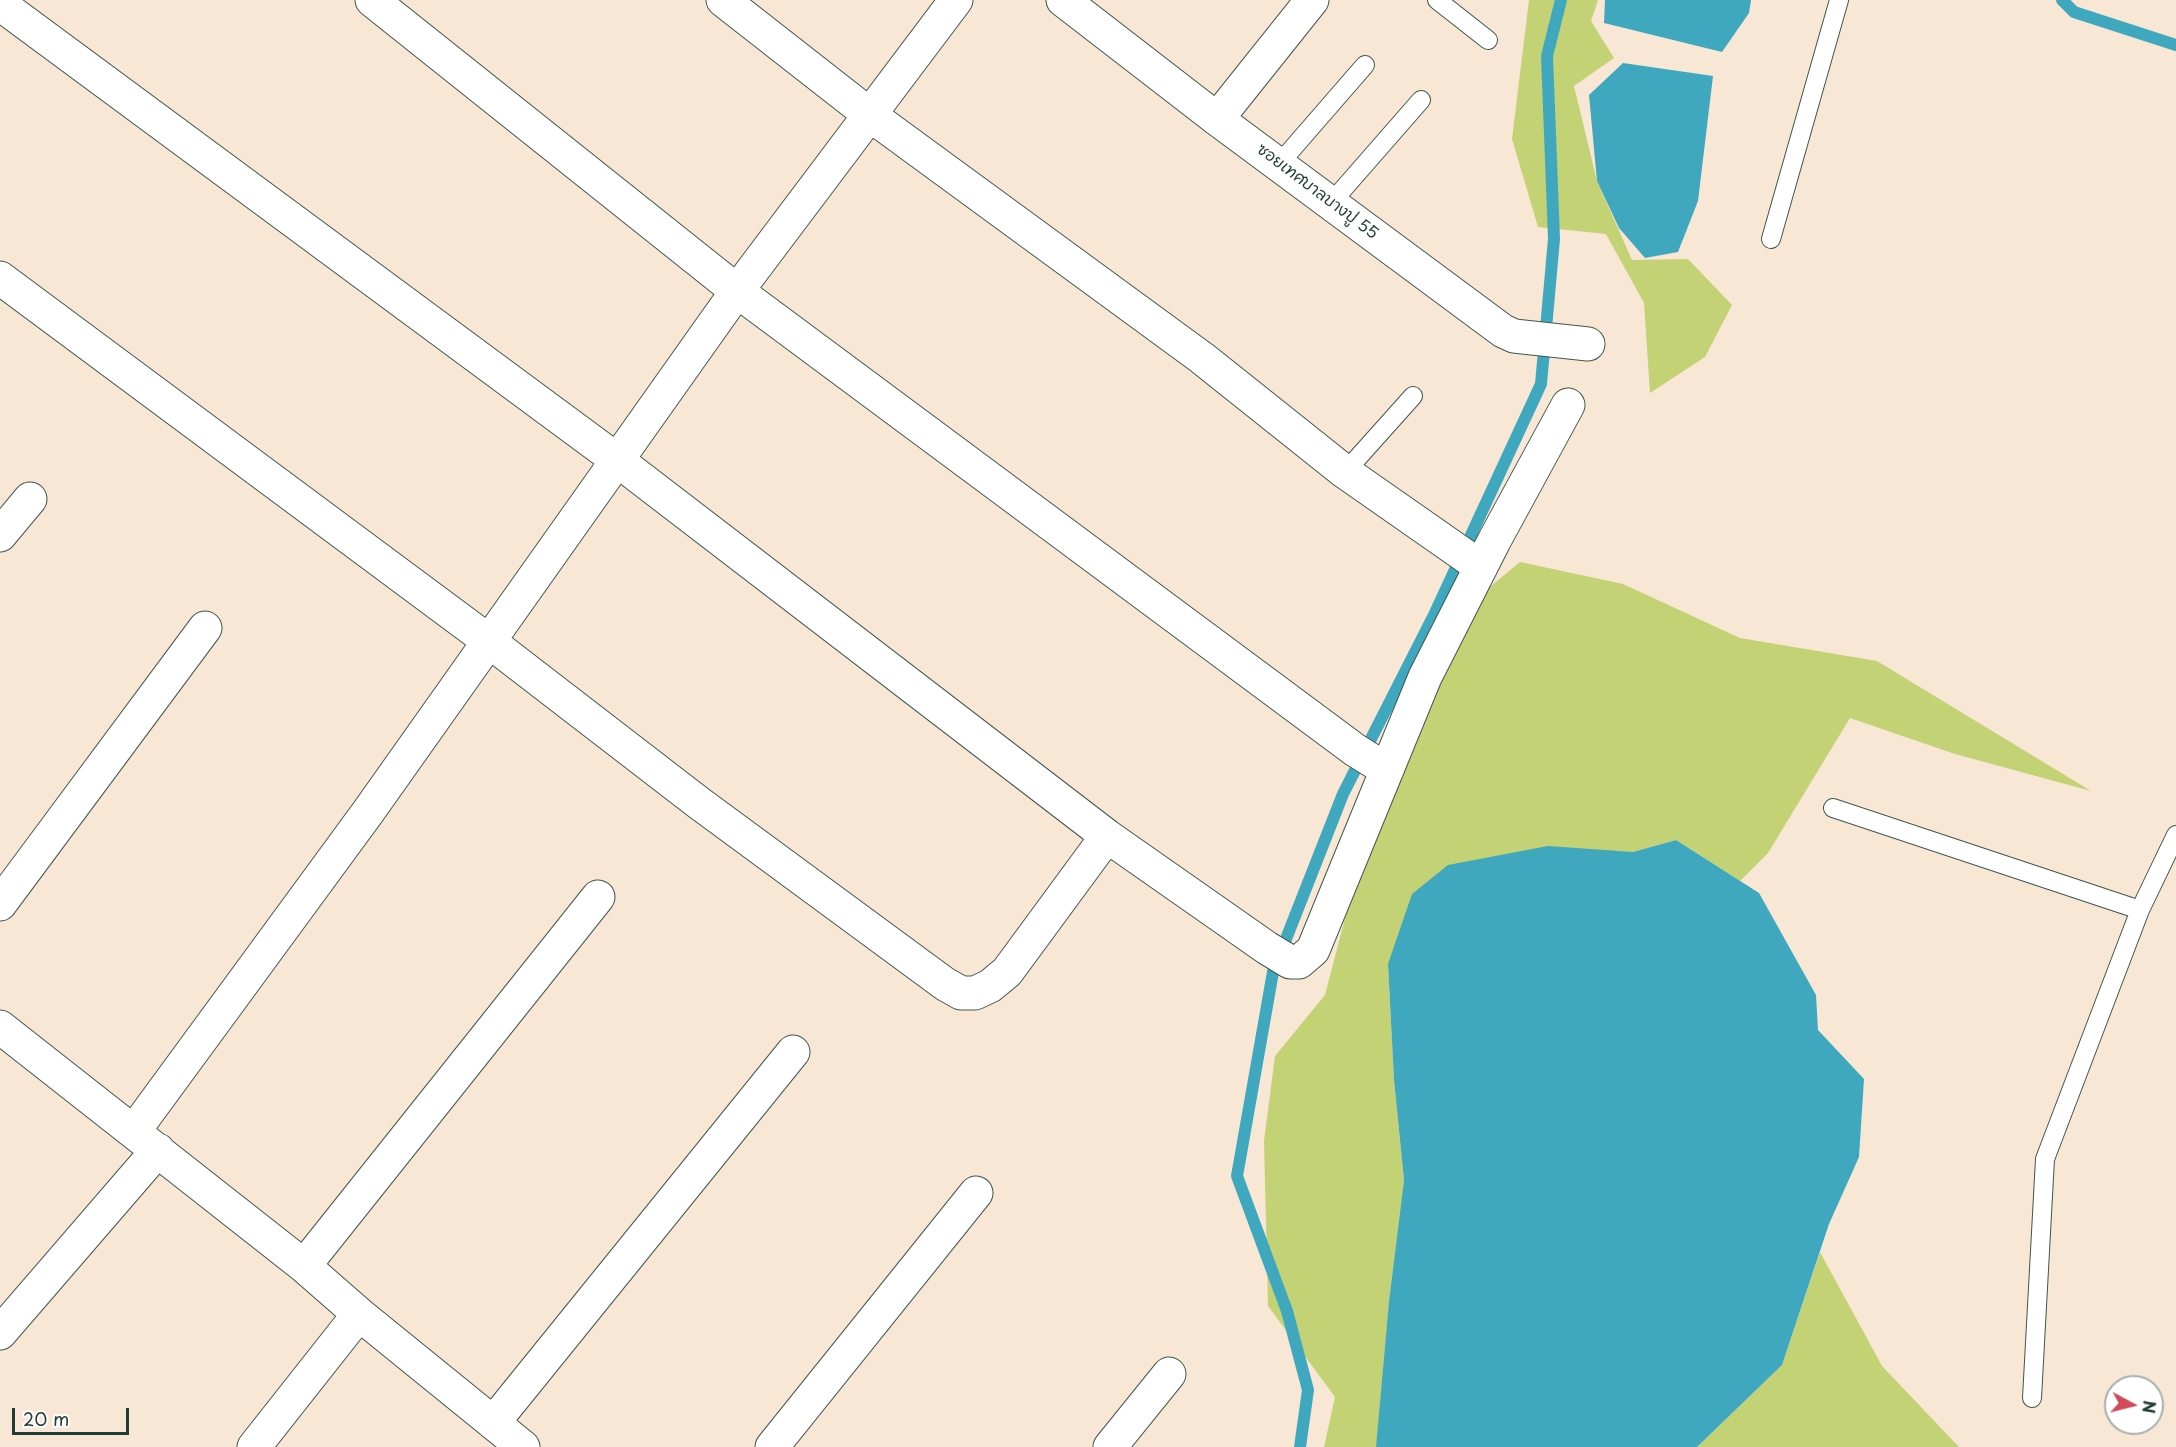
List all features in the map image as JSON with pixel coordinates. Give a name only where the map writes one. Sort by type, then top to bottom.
[{"type":"street","points":[[372,0],[737,291],[1373,761]]},
{"type":"street","points":[[723,0],[870,115],[1202,358],[1345,472],[1475,563]]},
{"type":"street","points":[[0,1333],[146,1140],[490,642],[737,291],[956,0]]},
{"type":"street","name":"ซอยเทศบาลบางปู 55","points":[[1063,0],[1503,331],[1514,336],[1559,341]]},
{"type":"street","points":[[1217,118],[1312,0]]},
{"type":"street","points":[[0,4],[617,460],[1107,836],[1279,955],[1299,962],[1313,950],[1373,761],[1425,676],[1475,563],[1568,405]]},
{"type":"street","points":[[0,278],[490,642],[699,803],[945,984],[961,993],[975,993],[990,986],[1006,972],[1107,836]]},
{"type":"street","points":[[0,534],[30,499]]},
{"type":"street","points":[[0,904],[205,628]]},
{"type":"street","points":[[304,1266],[598,897]]},
{"type":"street","points":[[0,1027],[304,1266],[359,1314],[523,1447]]},
{"type":"street","points":[[493,1423],[793,1052]]},
{"type":"street","points":[[772,1447],[976,1193]]},
{"type":"street","points":[[254,1447],[359,1314]]},
{"type":"street","points":[[1110,1447],[1169,1374]]},
{"type":"lane","points":[[1437,0],[1488,40]]},
{"type":"lane","points":[[1771,239],[1839,0]]},
{"type":"lane","points":[[1279,164],[1365,65]]},
{"type":"lane","points":[[1331,203],[1422,100]]},
{"type":"lane","points":[[1345,472],[1413,396]]},
{"type":"lane","points":[[1833,808],[2140,910]]},
{"type":"lane","points":[[2032,1398],[2045,1159],[2140,910],[2176,835]]},
{"type":"green space","points":[[1529,0],[1598,0],[1591,21],[1614,58],[1574,86],[1597,181],[1632,260],[1688,259],[1732,305],[1705,357],[1650,393],[1644,303],[1606,234],[1538,227],[1512,139]]},
{"type":"green space","points":[[1520,562],[1623,584],[1740,638],[1877,661],[2091,791],[1955,754],[1850,718],[1768,853],[1740,881],[1676,840],[1633,852],[1388,964],[1394,1080],[1404,1180],[1389,1301],[1377,1441],[1376,1447],[1324,1447],[1335,1397],[1268,1306],[1264,1141],[1275,1056],[1325,995],[1379,788],[1457,614]]},
{"type":"green space","points":[[1820,1252],[1882,1366],[1959,1447],[1697,1447],[1782,1365]]},
{"type":"water","points":[[1605,0],[1751,0],[1749,13],[1722,52],[1604,23]]},
{"type":"water","points":[[1623,63],[1713,76],[1698,201],[1678,252],[1645,258],[1619,228],[1597,181],[1589,95]]},
{"type":"water","points":[[1676,840],[1759,893],[1816,995],[1818,1030],[1864,1079],[1859,1157],[1829,1224],[1782,1365],[1697,1447],[1376,1447],[1389,1301],[1404,1180],[1394,1080],[1388,964],[1412,894],[1448,865],[1548,846],[1633,852]]},
{"type":"waterway","points":[[1300,1447],[1308,1390],[1287,1311],[1237,1176],[1273,972],[1343,794],[1434,615],[1541,384],[1554,239],[1547,56],[1561,0]]},
{"type":"waterway","points":[[2062,0],[2074,12],[2176,45]]}]
